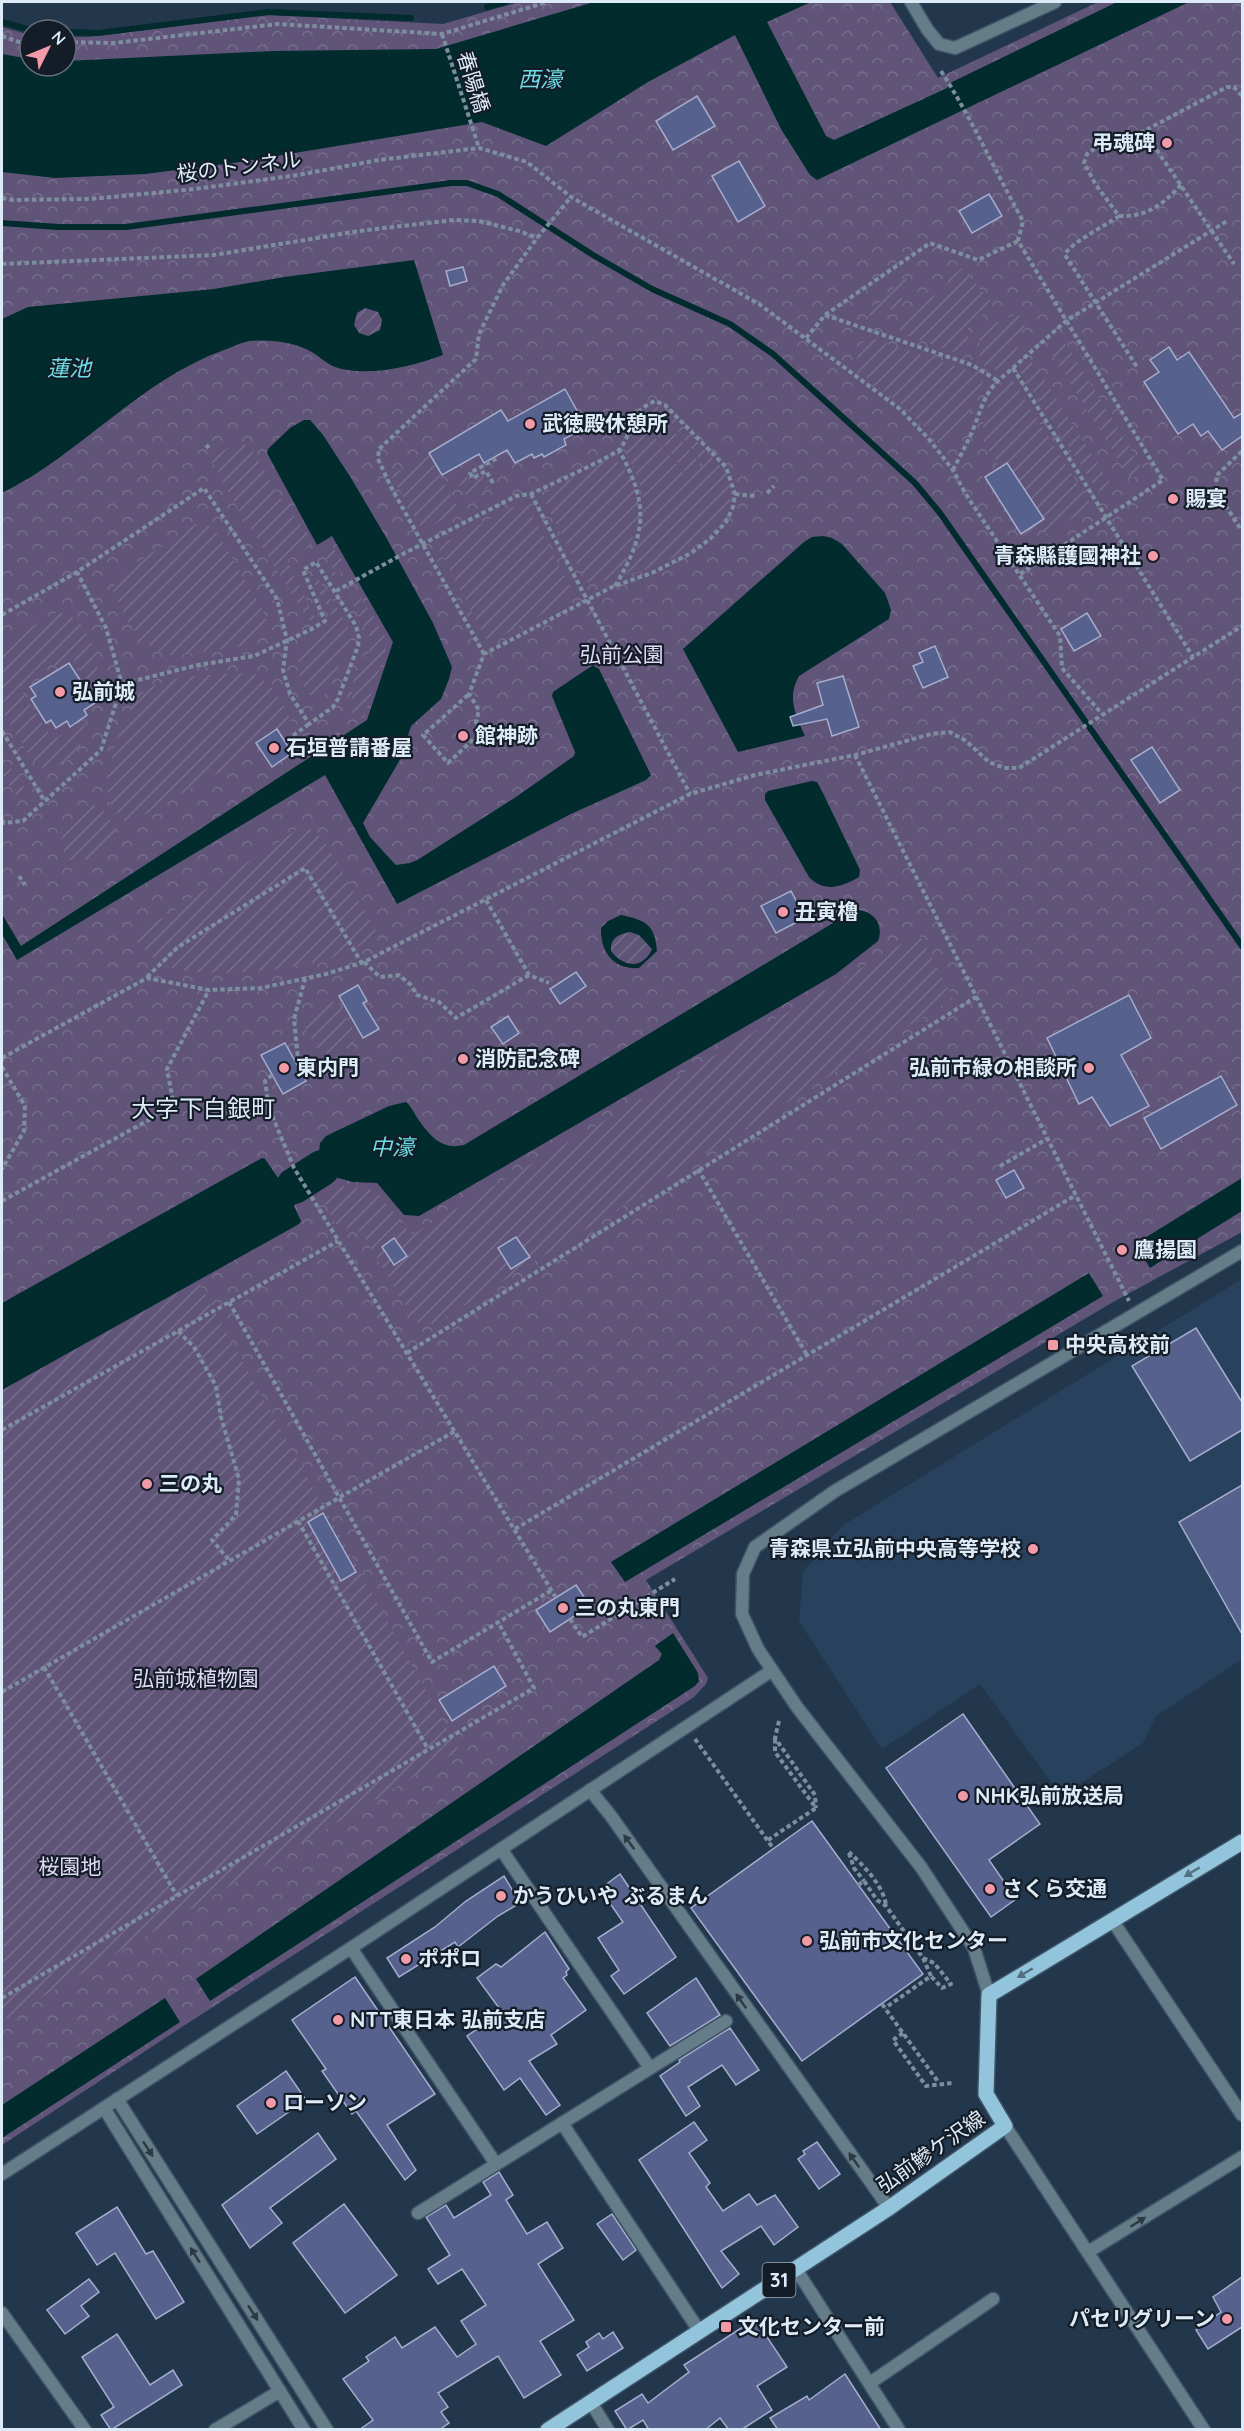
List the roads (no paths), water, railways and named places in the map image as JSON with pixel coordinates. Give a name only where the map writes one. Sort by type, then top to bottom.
[{"type":"main road","points":[[989,1995],[1242,1842]]},
{"type":"main road","name":"弘前鰺ケ沢線","points":[[548,2430],[889,2208],[1005,2126],[986,2094],[989,1995]]},
{"type":"street","points":[[911,2],[939,44],[955,48],[1055,2]]},
{"type":"street","points":[[989,1995],[974,1948],[927,1876],[771,1671],[758,1649],[742,1614],[743,1574],[755,1547],[835,1491],[1242,1251]]},
{"type":"street","points":[[2,2174],[351,1948],[771,1671]]},
{"type":"street","points":[[590,1790],[611,1816],[889,2208]]},
{"type":"street","points":[[501,1848],[650,2068]]},
{"type":"street","points":[[1112,1920],[1242,2115]]},
{"type":"street","points":[[351,1948],[496,2164]]},
{"type":"street","points":[[418,2213],[726,2021]]},
{"type":"street","points":[[117,2099],[327,2430]]},
{"type":"street","points":[[104,2108],[304,2430]]},
{"type":"street","points":[[562,2123],[700,2332]]},
{"type":"street","points":[[1005,2126],[1204,2430]]},
{"type":"street","points":[[1088,2252],[1242,2157]]},
{"type":"street","points":[[796,2269],[899,2430]]},
{"type":"street","points":[[870,2384],[993,2299]]},
{"type":"street","points":[[2,2313],[83,2429]]},
{"type":"street","points":[[215,2430],[280,2391]]},
{"type":"street","points":[[590,2401],[608,2430]]},
{"type":"water","name":"西濠","points":[[594,2],[811,2],[767,22],[826,136],[834,140],[947,88],[952,82],[1117,2],[1189,2],[817,180],[810,175],[781,129],[735,35],[648,82],[546,146],[482,122],[240,162],[145,174],[55,178],[2,172],[2,54],[18,57],[18,78],[78,78],[78,60],[274,51],[436,49]]},
{"type":"water","name":"蓮池","points":[[414,260],[443,355],[404,367],[361,371],[335,367],[312,352],[282,342],[266,340],[244,342],[194,363],[165,380],[31,477],[2,493],[2,319],[28,307],[214,289],[284,277]],"holes":[[[365,308],[378,312],[382,320],[380,330],[368,336],[359,333],[354,325],[357,313]]]},
{"type":"water","points":[[304,420],[310,420],[323,435],[351,478],[433,623],[452,667],[441,699],[411,726],[401,758],[363,823],[370,837],[394,863],[396,865],[410,863],[419,859],[516,797],[574,756],[575,752],[552,696],[553,692],[593,665],[599,669],[651,775],[646,780],[571,814],[397,904],[325,775],[17,960],[2,934],[2,914],[21,946],[367,720],[393,642],[332,536],[317,545],[267,453],[268,449],[290,428]]},
{"type":"water","points":[[823,536],[842,544],[885,593],[891,610],[889,619],[799,676],[795,684],[793,699],[805,736],[738,752],[683,649],[804,542],[812,537]]},
{"type":"water","points":[[812,781],[817,782],[821,789],[860,870],[859,877],[840,886],[827,887],[809,877],[765,800],[765,794],[768,791]]},
{"type":"water","name":"中濠","points":[[859,910],[870,914],[877,921],[880,930],[878,941],[836,974],[419,1216],[404,1215],[377,1183],[353,1182],[331,1176],[318,1160],[320,1143],[326,1136],[389,1106],[406,1102],[434,1138],[450,1146],[464,1145],[843,917]]},
{"type":"water","points":[[621,915],[642,921],[654,935],[657,951],[639,968],[630,968],[616,963],[606,952],[601,937],[601,928],[608,921]],"holes":[[[630,932],[639,935],[652,949],[648,956],[638,963],[627,963],[611,951],[612,943],[619,935]]]},
{"type":"water","points":[[262,1158],[283,1185],[291,1181],[300,1195],[294,1206],[301,1221],[299,1224],[2,1390],[2,1303]]},
{"type":"water","points":[[1242,1178],[1242,1211],[1150,1268],[1135,1244]]},
{"type":"water","points":[[1089,1273],[1103,1296],[625,1582],[611,1562]]},
{"type":"water","points":[[673,1633],[698,1673],[699,1681],[695,1686],[210,2001],[196,1979],[659,1660],[662,1654],[655,1646]]},
{"type":"water","points":[[165,1998],[180,2022],[2,2138],[2,2105]]},
{"type":"waterway","points":[[487,7],[506,2]]},
{"type":"waterway","points":[[78,32],[98,33],[268,12],[411,18]]},
{"type":"waterway","points":[[2,22],[18,26]]},
{"type":"waterway","points":[[2,223],[58,227],[126,227],[451,183],[467,183],[498,194],[593,255],[652,289],[730,324],[773,354],[915,483],[940,513],[1242,946]]},
{"type":"waterway","points":[[294,1186],[322,1168]]},
{"type":"place","name":"弔魂碑","points":[[1167,143]]},
{"type":"place","name":"武徳殿休憩所","points":[[530,424]]},
{"type":"place","name":"賜宴","points":[[1173,499]]},
{"type":"place","name":"青森縣護國神社","points":[[1153,556]]},
{"type":"place","name":"弘前城","points":[[60,692]]},
{"type":"place","name":"館神跡","points":[[463,736]]},
{"type":"place","name":"石垣普請番屋","points":[[274,748]]},
{"type":"place","name":"丑寅櫓","points":[[783,912]]},
{"type":"place","name":"消防記念碑","points":[[463,1059]]},
{"type":"place","name":"東内門","points":[[284,1068]]},
{"type":"place","name":"弘前市緑の相談所","points":[[1089,1068]]},
{"type":"place","name":"鷹揚園","points":[[1122,1250]]},
{"type":"place","name":"中央高校前","points":[[1053,1345]]},
{"type":"place","name":"三の丸","points":[[147,1484]]},
{"type":"place","name":"青森県立弘前中央高等学校","points":[[1033,1549]]},
{"type":"place","name":"三の丸東門","points":[[563,1608]]},
{"type":"place","name":"NHK弘前放送局","points":[[963,1796]]},
{"type":"place","name":"さくら交通","points":[[990,1889]]},
{"type":"place","name":"かうひいや ぶるまん","points":[[501,1896]]},
{"type":"place","name":"弘前市文化センター","points":[[807,1941]]},
{"type":"place","name":"ポポロ","points":[[406,1959]]},
{"type":"place","name":"NTT東日本 弘前支店","points":[[338,2020]]},
{"type":"place","name":"ローソン","points":[[271,2103]]},
{"type":"place","name":"パセリグリーン","points":[[1227,2319]]},
{"type":"place","name":"文化センター前","points":[[726,2327]]},
{"type":"district","name":"大字下白銀町","points":[[203,1109]]},
{"type":"park label","name":"弘前公園","points":[[622,655]]},
{"type":"park label","name":"弘前城植物園","points":[[196,1679]]},
{"type":"park label","name":"桜園地","points":[[70,1867]]}]
